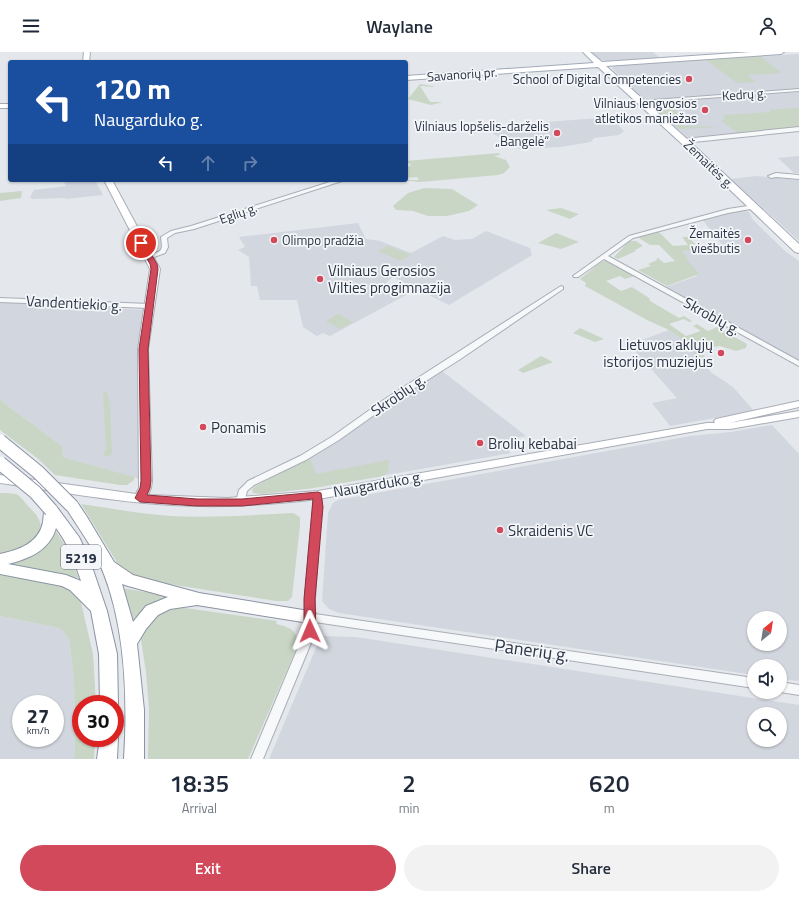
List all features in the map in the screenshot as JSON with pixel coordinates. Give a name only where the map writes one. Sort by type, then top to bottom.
[{"type":"main road","name":"Žemaitės g.","points":[[586,52],[684,141],[799,250]]},
{"type":"main road","name":"Savanorių pr.","points":[[408,78],[781,52]]},
{"type":"main road","points":[[109,182],[155,269],[143,349],[146,481],[145,488],[140,498]]},
{"type":"main road","name":"Naugarduko g.","points":[[706,426],[725,419],[799,404]]},
{"type":"main road","name":"Naugarduko g.","points":[[0,479],[140,498],[197,502],[242,502],[318,495],[706,426],[730,426],[799,414]]},
{"type":"main road","name":"5219","points":[[0,441],[44,476],[72,506],[99,548],[108,566],[121,604],[134,681],[134,759]]},
{"type":"main road","name":"5219","points":[[0,463],[34,492],[51,510],[71,537],[81,558],[99,611],[108,654],[109,695]]},
{"type":"main road","points":[[0,560],[25,552],[41,543],[46,537],[51,524],[51,510]]},
{"type":"main road","points":[[108,566],[128,580],[199,599],[309,617]]},
{"type":"main road","points":[[0,568],[66,581],[76,586],[84,593],[99,611]]},
{"type":"main road","points":[[128,644],[142,621],[153,610],[163,604],[175,601],[199,599]]},
{"type":"main road","points":[[107,759],[108,747]]},
{"type":"street","name":"Kedrų g.","points":[[640,102],[799,90]]},
{"type":"street","points":[[684,141],[799,129]]},
{"type":"street","points":[[771,176],[799,177]]},
{"type":"street","name":"Eglių g.","points":[[149,257],[163,252],[165,246],[164,237],[173,232],[198,226],[335,182]]},
{"type":"street","points":[[576,276],[627,239],[638,234],[734,210],[754,207]]},
{"type":"street","name":"Skroblų g.","points":[[604,256],[799,364]]},
{"type":"street","name":"Skroblų g.","points":[[242,502],[243,490],[251,483],[303,458],[329,442],[388,401],[561,288]]},
{"type":"street","name":"Vandentiekio g.","points":[[0,300],[149,306]]},
{"type":"street","points":[[257,759],[310,631],[309,617],[318,495]]},
{"type":"street","name":"Panerių g.","points":[[309,617],[747,682]]},
{"type":"street","points":[[787,688],[799,690]]},
{"type":"shaded area","points":[[591,52],[653,52],[660,58],[607,61],[599,59]]},
{"type":"shaded area","points":[[799,54],[799,89],[647,101],[627,85],[612,68],[616,65]]},
{"type":"shaded area","points":[[799,92],[799,127],[694,138],[687,137],[648,103]]},
{"type":"shaded area","name":"Vilniaus lopšelis-darželis „Bangelė“","points":[[599,118],[608,125],[617,124],[624,131],[619,135],[594,138],[591,142],[561,147],[519,149],[482,127]]},
{"type":"shaded area","points":[[799,156],[799,173],[794,173],[778,158]]},
{"type":"shaded area","points":[[756,176],[799,180],[799,241],[731,179]]},
{"type":"shaded area","points":[[64,182],[96,182],[103,195],[65,199],[32,199],[30,197],[34,190],[66,186]]},
{"type":"shaded area","points":[[740,210],[749,212],[753,220],[785,251],[799,261],[799,362],[666,287],[697,276],[679,251],[723,246],[702,219]]},
{"type":"shaded area","name":"Vilniaus Gerosios Vilties progimnazija","points":[[358,223],[366,239],[380,241],[411,253],[443,236],[455,240],[472,239],[486,231],[530,248],[532,255],[449,305],[393,277],[386,282],[408,294],[330,336],[323,333],[317,336],[303,327],[297,300],[260,300],[257,286],[251,286],[249,257],[238,250],[245,247],[239,237]]},
{"type":"shaded area","points":[[0,302],[146,310],[140,479],[63,457],[62,446],[0,400]]},
{"type":"shaded area","points":[[669,330],[680,338],[712,373],[733,387],[754,411],[670,426],[652,403],[677,398],[626,341],[631,344]]},
{"type":"shaded area","points":[[442,371],[526,436],[499,441],[511,453],[313,488],[262,494],[253,493],[254,487],[307,460]]},
{"type":"shaded area","points":[[772,425],[799,454],[799,681],[787,680],[787,659],[747,659],[747,674],[339,613],[329,609],[322,601],[328,513],[333,503],[338,500],[690,436],[731,432]]},
{"type":"shaded area","points":[[0,616],[59,628],[69,639],[74,677],[74,695],[72,695],[72,747],[75,747],[75,759],[0,759]]},
{"type":"shaded area","points":[[321,636],[356,637],[747,697],[747,699],[760,699],[799,705],[799,759],[269,759]]},
{"type":"green space","points":[[760,56],[782,73],[747,75],[756,82],[737,83],[705,59]]},
{"type":"green space","points":[[420,84],[434,87],[420,86],[430,102],[443,102],[431,105],[408,99]]},
{"type":"green space","points":[[664,101],[686,120],[679,121],[684,126],[719,127],[679,129],[648,104]]},
{"type":"green space","points":[[799,109],[799,126],[737,133],[721,120],[725,119],[723,117],[725,115],[771,112],[769,110]]},
{"type":"green space","points":[[499,153],[500,155],[494,156],[506,160],[510,167],[504,173],[498,175],[420,182],[408,181],[419,180],[417,177],[408,178],[408,167],[411,166],[410,163],[408,164],[408,161]]},
{"type":"green space","points":[[424,188],[452,189],[478,205],[469,211],[447,216],[428,216],[413,211],[396,210],[393,206],[408,193]]},
{"type":"green space","points":[[22,191],[21,198],[0,201],[0,193]]},
{"type":"green space","points":[[561,208],[579,214],[570,219],[546,210]]},
{"type":"green space","points":[[658,231],[673,246],[688,245],[682,237],[688,237],[695,244],[700,244],[703,246],[725,244],[730,248],[726,250],[723,247],[682,251],[688,259],[687,260],[699,274],[667,286],[638,270],[651,266],[648,264],[657,260],[656,259],[658,258],[664,263],[675,261],[659,245],[650,245],[639,238]]},
{"type":"green space","points":[[556,233],[579,242],[561,249],[538,243]]},
{"type":"green space","points":[[629,241],[636,241],[643,246],[635,250],[636,251],[618,259],[614,257]]},
{"type":"green space","points":[[388,246],[411,255],[400,261],[378,251]]},
{"type":"green space","points":[[601,262],[610,262],[635,276],[625,279],[620,276],[606,281],[621,291],[632,287],[649,298],[650,301],[679,318],[684,316],[692,321],[689,322],[684,319],[669,324],[686,336],[701,331],[693,326],[697,324],[708,331],[717,327],[747,344],[746,348],[736,351],[720,346],[699,349],[705,357],[698,358],[680,338],[669,330],[647,320],[585,286],[586,283],[580,279]]},
{"type":"green space","points":[[338,314],[353,322],[340,329],[326,321]]},
{"type":"green space","points":[[580,328],[604,339],[595,342],[573,333]]},
{"type":"green space","points":[[541,356],[553,362],[523,373],[518,370]]},
{"type":"green space","points":[[107,391],[110,405],[112,454],[108,457],[103,455],[106,449],[103,393]]},
{"type":"green space","points":[[0,400],[62,446],[63,457],[134,477],[134,480],[127,485],[120,485],[55,475],[37,458],[0,430]]},
{"type":"green space","points":[[310,458],[316,474],[389,460],[388,471],[384,476],[313,488],[262,494],[253,493],[252,489],[256,486]]},
{"type":"green space","points":[[0,493],[18,495],[38,518],[40,522],[40,529],[38,535],[27,545],[13,551],[0,553]]},
{"type":"green space","points":[[81,504],[185,517],[293,513],[300,517],[300,526],[292,597],[288,601],[276,601],[137,579],[121,569]]},
{"type":"green space","points":[[55,529],[68,551],[79,578],[5,563]]},
{"type":"green space","points":[[0,574],[69,588],[80,598],[93,654],[95,695],[74,695],[74,677],[69,639],[64,632],[59,628],[0,616]]},
{"type":"green space","points":[[121,588],[176,597],[146,608],[130,622]]},
{"type":"green space","points":[[178,607],[277,621],[276,624],[289,628],[297,636],[298,645],[248,759],[148,759],[149,709],[146,672],[141,640],[142,631],[145,625],[163,610]]},
{"type":"green space","points":[[75,747],[95,747],[94,759],[75,759]]},
{"type":"place","name":"School of Digital Competencies","points":[[689,79]]},
{"type":"place","name":"Vilniaus lengvosios atletikos maniežas","points":[[705,110]]},
{"type":"place","name":"Vilniaus lopšelis-darželis „Bangelė“","points":[[557,133]]},
{"type":"place","name":"Olimpo pradžia","points":[[274,240]]},
{"type":"place","name":"Žemaitės viešbutis","points":[[748,240]]},
{"type":"place","name":"Vilniaus Gerosios Vilties progimnazija","points":[[320,279]]},
{"type":"place","name":"Lietuvos aklųjų istorijos muziejus","points":[[721,353]]},
{"type":"place","name":"Ponamis","points":[[203,427]]},
{"type":"place","name":"Brolių kebabai","points":[[480,443]]},
{"type":"place","name":"Skraidenis VC","points":[[500,530]]},
{"type":"route","points":[[141,243],[154,264],[155,269],[143,349],[146,481],[144,492],[140,498],[181,502],[242,502],[318,495],[310,599],[310,631]]}]
